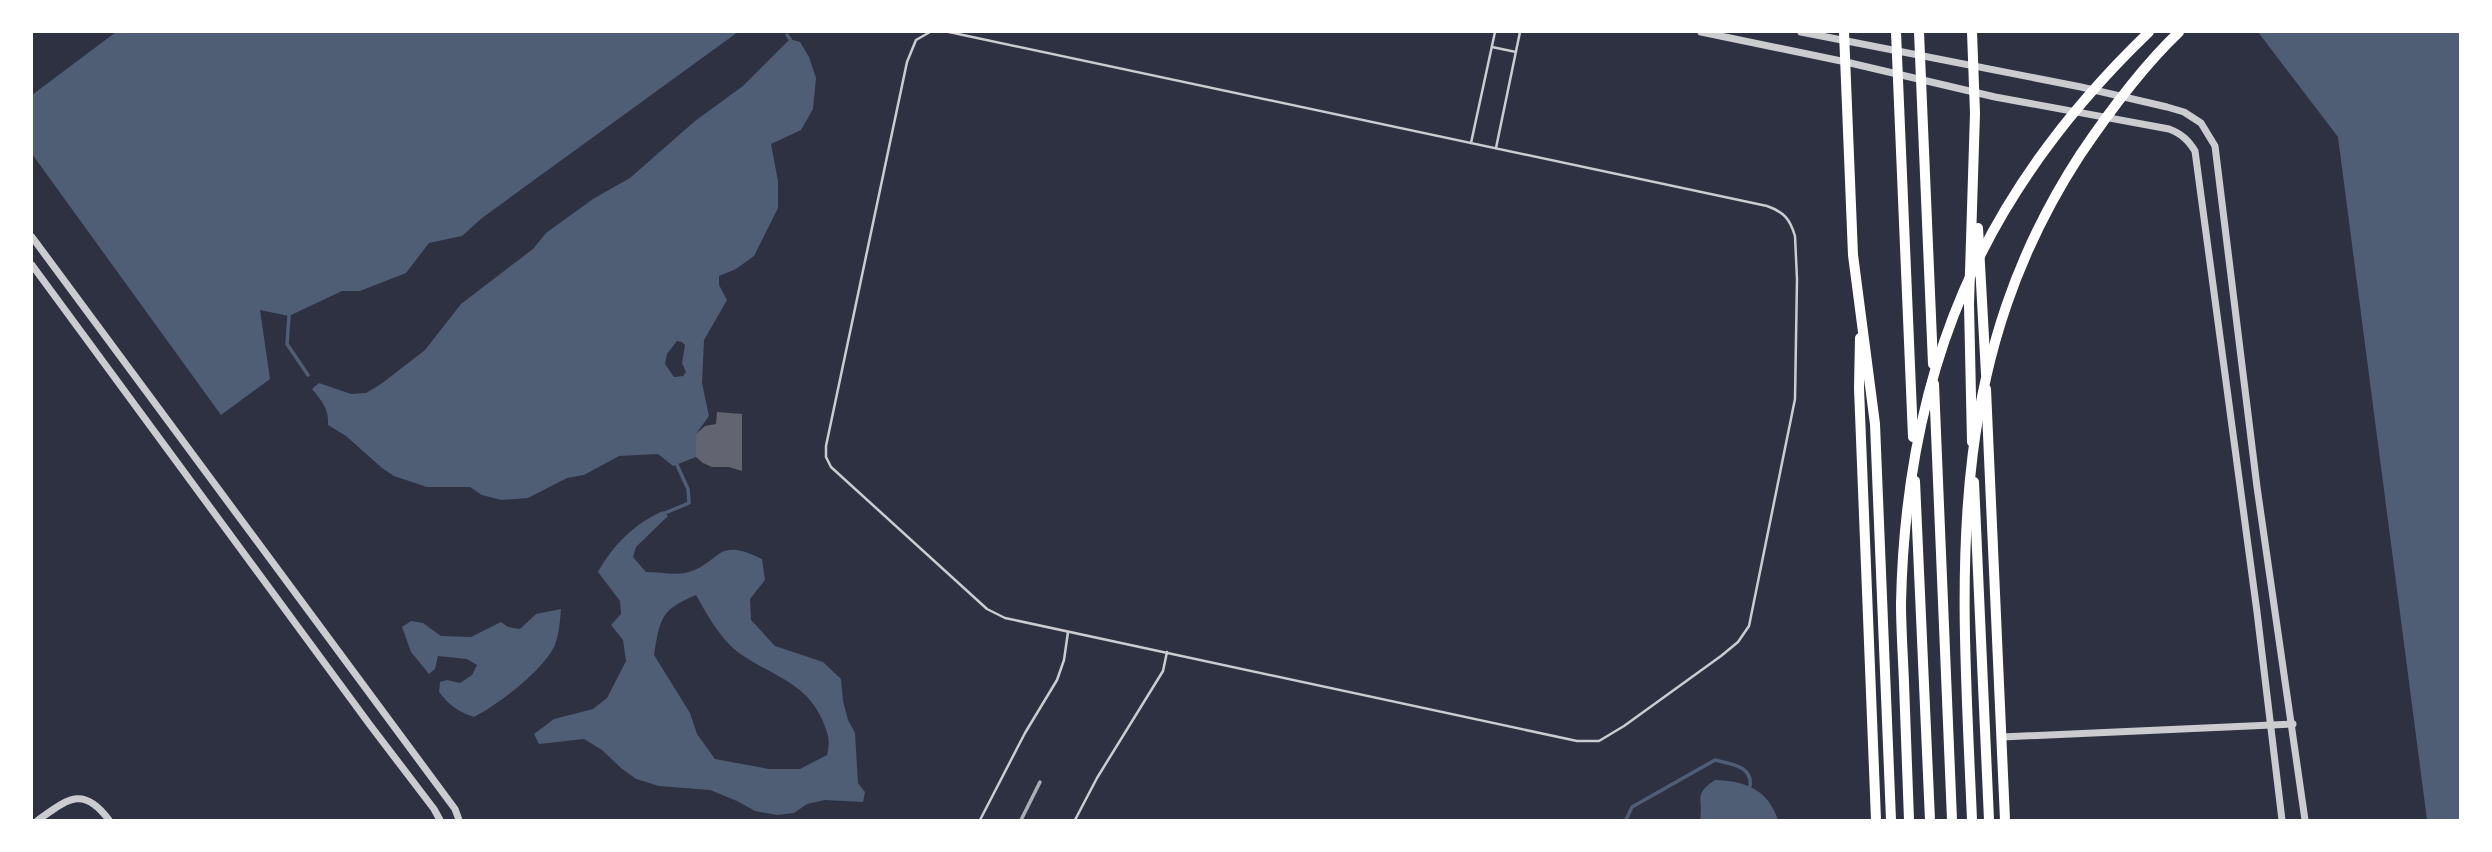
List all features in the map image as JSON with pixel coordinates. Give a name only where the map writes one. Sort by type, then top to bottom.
[{"type":"highway","points":[[1896,32],[1930,821]]},
{"type":"highway","points":[[1920,32],[1952,821]]},
{"type":"highway","points":[[1972,32],[1975,175],[1969,304],[1970,395],[1989,821]]},
{"type":"highway","points":[[1909,821],[1901,606],[1903,553],[1918,433],[1930,384],[1951,321],[1974,266],[2000,216],[2028,171],[2071,113],[2149,32]]},
{"type":"highway","points":[[1972,821],[1964,617],[1965,532],[1977,415],[1995,339],[2025,257],[2069,172],[2115,106],[2179,32]]},
{"type":"highway","points":[[1844,36],[1853,255],[1875,424],[1891,821]]},
{"type":"highway","points":[[1975,175],[2005,821]]},
{"type":"highway","points":[[1861,306],[1859,400],[1876,821]]},
{"type":"street","points":[[1701,32],[1846,62],[1975,93],[2169,129],[2185,137],[2195,151],[2272,726],[2282,821]]},
{"type":"street","points":[[1801,32],[1844,36],[2167,107],[2193,117],[2212,137],[2216,146],[2257,486],[2305,821]]},
{"type":"street","points":[[32,237],[450,804],[459,821]]},
{"type":"street","points":[[32,265],[434,809],[440,821]]},
{"type":"street","points":[[2002,737],[2293,724]]},
{"type":"street","points":[[38,821],[64,802],[83,798],[91,800],[99,807],[109,821]]},
{"type":"lane","points":[[930,32],[916,40],[907,62],[826,446],[826,457],[831,467],[987,609],[1005,618],[1068,632],[1590,742],[1606,737],[1624,726],[1721,656],[1745,634],[1752,618],[1796,399],[1795,236],[1785,214],[1767,206],[949,32]]},
{"type":"lane","points":[[1471,143],[1495,32]]},
{"type":"lane","points":[[1496,148],[1520,32]]},
{"type":"lane","points":[[1492,47],[1516,52]]},
{"type":"lane","points":[[980,821],[1057,680],[1068,632]]},
{"type":"lane","points":[[1075,821],[1097,778],[1163,671],[1167,652]]},
{"type":"water","points":[[116,32],[738,32],[482,218],[462,236],[429,243],[406,273],[360,291],[342,291],[289,316],[260,310],[270,379],[221,415],[32,154],[32,95]]},
{"type":"water","points":[[2258,32],[2460,32],[2460,820],[2427,820],[2338,137]]},
{"type":"water","points":[[790,39],[800,42],[809,57],[816,78],[813,109],[801,130],[771,144],[778,181],[778,208],[754,256],[736,269],[719,276],[719,285],[727,300],[704,340],[702,383],[709,416],[696,434],[696,457],[673,466],[658,454],[619,456],[584,475],[567,478],[528,498],[501,500],[482,495],[470,487],[427,487],[394,476],[346,436],[328,425],[322,401],[312,389],[319,383],[351,394],[366,393],[381,384],[425,350],[461,304],[533,249],[546,233],[593,199],[630,178],[695,121],[743,86]],"holes":[[[677,341],[685,345],[682,363],[686,372],[683,376],[674,377],[665,364],[667,354]]]},
{"type":"water","points":[[663,511],[668,516],[636,547],[633,557],[646,572],[685,573],[697,569],[726,551],[746,552],[762,559],[765,580],[750,599],[751,620],[775,646],[823,662],[841,679],[843,701],[855,733],[858,783],[865,792],[863,802],[825,800],[807,804],[794,813],[777,815],[755,811],[710,790],[659,786],[636,779],[602,750],[584,739],[539,744],[534,734],[554,719],[593,709],[607,698],[626,661],[623,640],[611,625],[621,614],[620,601],[598,572],[626,536]],"holes":[[[696,595],[716,628],[735,650],[789,682],[809,699],[827,732],[827,755],[800,769],[769,769],[715,759],[697,734],[690,713],[654,655],[660,624],[668,611]]]},
{"type":"water","points":[[561,609],[554,647],[540,666],[495,704],[474,717],[454,708],[439,692],[440,682],[447,680],[460,683],[472,675],[477,665],[467,659],[438,656],[435,669],[429,674],[411,652],[402,627],[411,621],[423,623],[441,636],[471,637],[501,622],[508,627],[520,629],[536,614]]},
{"type":"water","points":[[1715,780],[1736,782],[1762,794],[1774,809],[1778,820],[1700,820],[1701,794]]},
{"type":"building","points":[[717,412],[742,414],[742,471],[729,467],[712,467],[696,457],[696,434],[705,426],[716,424]]},
{"type":"waterway","points":[[787,35],[790,39]]},
{"type":"waterway","points":[[289,316],[287,344],[308,375]]},
{"type":"waterway","points":[[665,513],[689,503],[688,489],[677,465]]},
{"type":"waterway","points":[[1626,820],[1632,807],[1715,760],[1740,767],[1748,774],[1750,786]]},
{"type":"railway","points":[[1021,820],[1040,782]]}]
